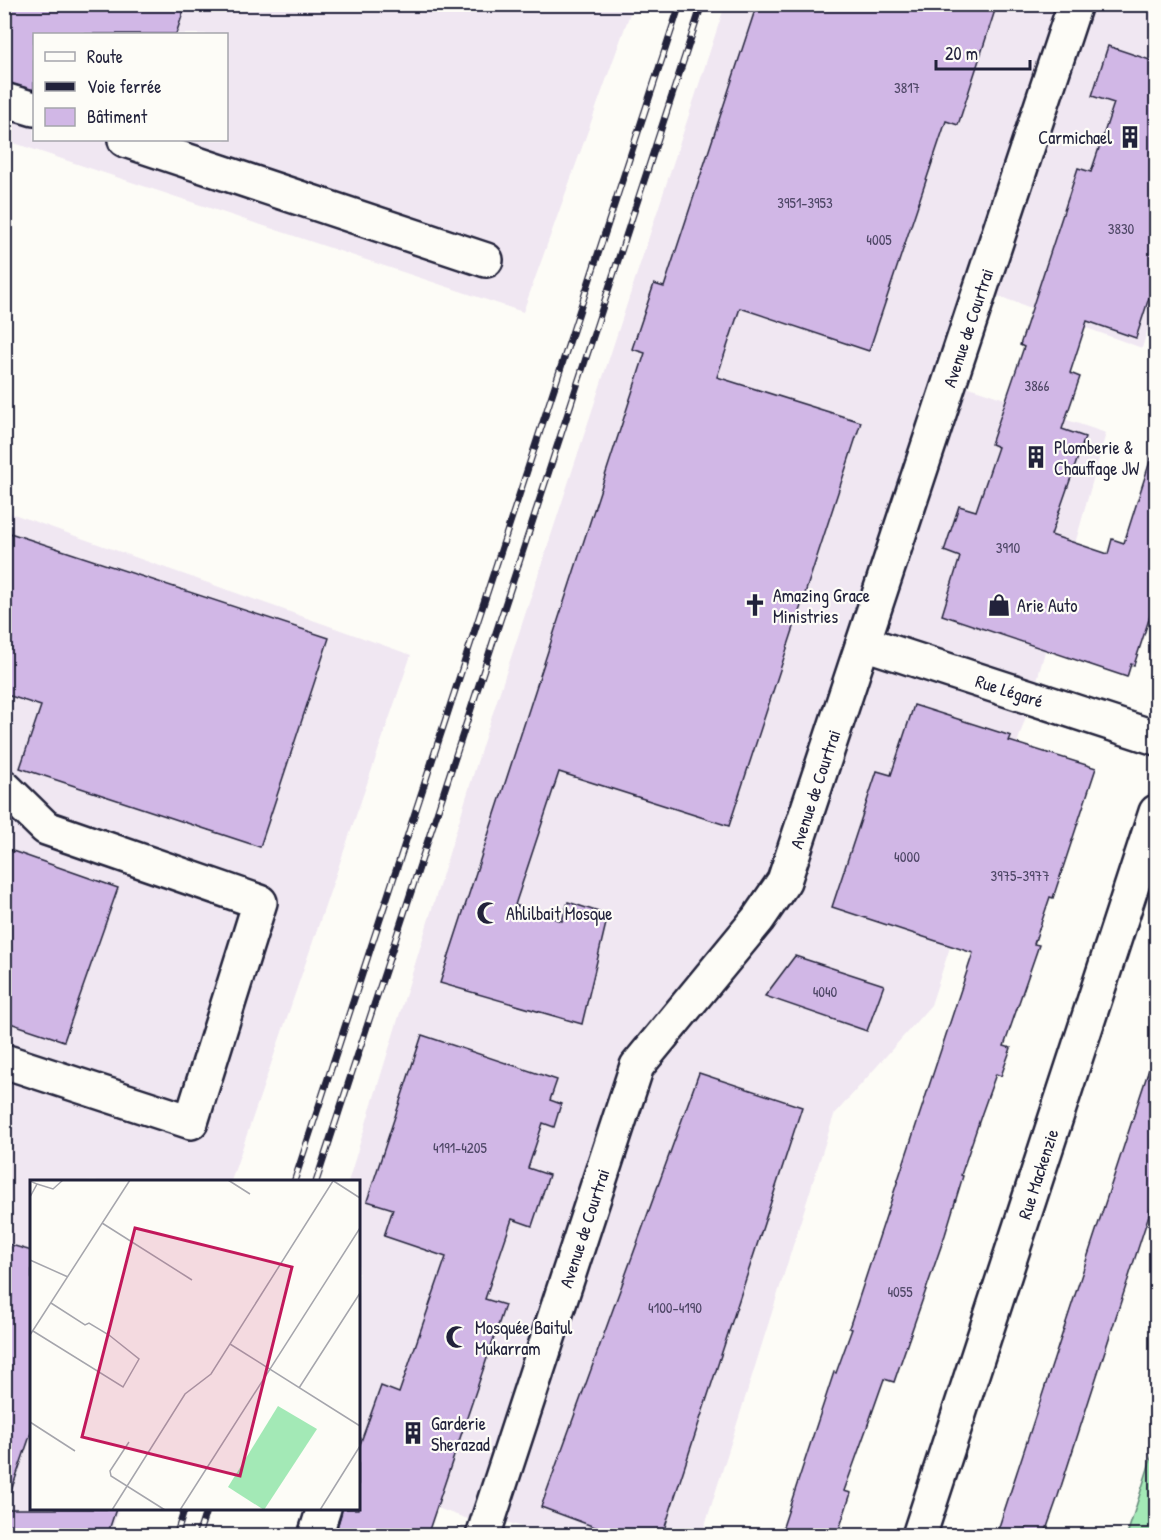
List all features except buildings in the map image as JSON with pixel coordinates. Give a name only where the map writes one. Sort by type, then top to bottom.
[{"type":"street","name":"Avenue de Courtrai","points":[[483,1536],[637,1066],[758,919],[784,881],[1075,4]]},
{"type":"street","points":[[4,100],[33,110]]},
{"type":"street","points":[[128,141],[486,260]]},
{"type":"street","name":"Rue Légaré","points":[[864,643],[1156,738]]},
{"type":"street","points":[[4,787],[46,828],[260,902],[191,1122],[4,1061]]},
{"type":"street","name":"Rue Mackenzie","points":[[919,1536],[1156,812]]},
{"type":"street","points":[[315,1536],[324,1510]]},
{"type":"shaded area","points":[[5,5],[633,5],[523,312],[5,140]]},
{"type":"shaded area","points":[[725,5],[1075,5],[992,258],[1093,5],[1156,5],[1156,303],[1142,348],[981,290],[951,381],[1106,433],[1032,698],[931,1005],[834,1115],[702,1535],[547,1535],[500,1520],[479,1523],[360,1480],[360,1180],[349,1180],[483,743]]},
{"type":"shaded area","points":[[5,511],[411,655],[231,1180],[30,1180],[30,1510],[119,1510],[110,1535],[5,1536]]},
{"type":"green space","points":[[1156,1443],[1156,1535],[1127,1535]]},
{"type":"railway","points":[[295,1180],[680,4]]},
{"type":"railway","points":[[317,1180],[702,4]]},
{"type":"railway","points":[[176,1536],[184,1510]]},
{"type":"railway","points":[[198,1536],[206,1510]]},
{"type":"place","name":"Carmichael","points":[[1130,137]]},
{"type":"place","name":"Plomberie & Chauffage JW","points":[[1036,457]]},
{"type":"place","name":"Amazing Grace Ministries","points":[[755,605]]},
{"type":"place","name":"Arie Auto","points":[[999,605]]},
{"type":"place","name":"Ahlilbait Mosque","points":[[488,913]]},
{"type":"place","name":"Mosquée Baitul Mukarram","points":[[457,1337]]},
{"type":"place","name":"Garderie Sherazad","points":[[413,1433]]}]
